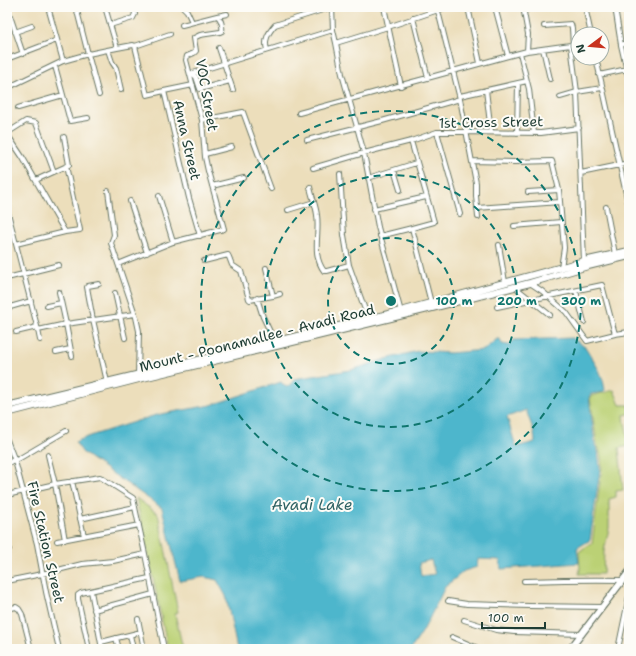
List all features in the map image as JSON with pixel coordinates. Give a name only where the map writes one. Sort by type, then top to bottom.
[{"type":"main road","name":"Mount - Poonamallee - Avadi Road","points":[[7,413],[138,377],[368,318],[401,313],[505,282],[584,261],[629,251]]},
{"type":"main road","name":"Mount - Poonamallee - Avadi Road","points":[[7,406],[107,382],[138,377],[276,346],[401,313],[530,283],[629,256]]},
{"type":"main road","points":[[570,649],[629,572]]},
{"type":"street","points":[[8,7],[9,18],[23,54]]},
{"type":"street","points":[[48,7],[63,61]]},
{"type":"street","points":[[76,7],[99,95]]},
{"type":"street","points":[[105,7],[117,48]]},
{"type":"street","points":[[110,25],[133,18],[135,16],[133,7]]},
{"type":"street","points":[[183,7],[187,11],[192,22]]},
{"type":"street","points":[[267,50],[266,40],[268,32],[275,25],[332,7],[333,30],[342,74],[364,153],[380,236],[401,313]]},
{"type":"street","points":[[384,7],[401,86]]},
{"type":"street","points":[[336,43],[388,27],[438,8],[447,7]]},
{"type":"street","points":[[468,7],[480,63]]},
{"type":"street","points":[[495,7],[508,56]]},
{"type":"street","points":[[527,51],[528,34],[523,8],[539,7]]},
{"type":"street","points":[[585,7],[589,26]]},
{"type":"street","points":[[615,7],[621,45],[629,80]]},
{"type":"street","points":[[438,8],[467,132],[476,183],[478,217]]},
{"type":"street","points":[[182,25],[227,14]]},
{"type":"street","name":"VOC Street","points":[[200,236],[224,229],[205,154],[202,120],[191,73],[186,60],[187,56],[196,51],[194,38],[200,35],[222,31],[219,17],[217,16]]},
{"type":"street","points":[[413,18],[428,78]]},
{"type":"street","points":[[544,26],[571,24],[572,26]]},
{"type":"street","points":[[15,32],[32,26]]},
{"type":"street","points":[[191,73],[333,30]]},
{"type":"street","points":[[7,88],[63,61],[88,54],[133,45],[135,46],[170,34]]},
{"type":"street","points":[[7,59],[57,40]]},
{"type":"street","points":[[621,45],[629,42]]},
{"type":"street","points":[[299,113],[527,51],[570,45]]},
{"type":"street","name":"Anna Street","points":[[135,46],[147,95],[164,91],[189,198],[200,236]]},
{"type":"street","points":[[219,48],[233,90]]},
{"type":"street","points":[[543,49],[550,79]]},
{"type":"street","points":[[108,50],[112,62],[116,68],[121,90]]},
{"type":"street","points":[[520,53],[527,81],[534,133]]},
{"type":"street","points":[[55,66],[70,121],[88,118]]},
{"type":"street","points":[[575,66],[584,261]]},
{"type":"street","points":[[597,66],[629,206]]},
{"type":"street","points":[[599,75],[627,69]]},
{"type":"street","points":[[191,73],[196,76],[200,88],[230,81]]},
{"type":"street","points":[[307,140],[382,121],[486,90],[527,81]]},
{"type":"street","points":[[517,132],[518,83]]},
{"type":"street","points":[[164,91],[193,85]]},
{"type":"street","points":[[560,97],[577,92],[602,88]]},
{"type":"street","points":[[486,90],[491,132]]},
{"type":"street","points":[[18,108],[63,95]]},
{"type":"street","points":[[202,120],[243,112],[271,189]]},
{"type":"street","points":[[54,172],[36,123],[26,121],[7,133],[36,180],[65,232]]},
{"type":"street","name":"1st Cross Street","points":[[313,168],[437,132],[541,133],[579,128]]},
{"type":"street","points":[[437,132],[460,214]]},
{"type":"street","points":[[36,180],[70,165],[64,137]]},
{"type":"street","points":[[380,236],[434,222],[410,141]]},
{"type":"street","points":[[205,154],[232,147]]},
{"type":"street","points":[[472,162],[552,161],[559,190],[564,248],[561,268]]},
{"type":"street","points":[[368,178],[416,163]]},
{"type":"street","points":[[581,173],[629,163]]},
{"type":"street","points":[[16,244],[65,232],[80,230],[66,166]]},
{"type":"street","points":[[394,170],[400,190]]},
{"type":"street","points":[[340,174],[344,235],[349,265],[368,318]]},
{"type":"street","points":[[212,186],[244,178]]},
{"type":"street","points":[[310,187],[317,216],[317,255],[320,267],[324,271],[327,271],[349,265]]},
{"type":"street","points":[[528,192],[559,190]]},
{"type":"street","points":[[108,191],[114,235],[111,243],[135,314],[139,331],[138,377]]},
{"type":"street","points":[[159,196],[173,242]]},
{"type":"street","points":[[374,209],[426,197]]},
{"type":"street","points":[[130,201],[147,253]]},
{"type":"street","points":[[288,210],[314,202]]},
{"type":"street","points":[[477,208],[560,202]]},
{"type":"street","points":[[606,207],[615,254]]},
{"type":"street","points":[[7,209],[40,340]]},
{"type":"street","points":[[514,226],[561,222]]},
{"type":"street","points":[[412,228],[431,303]]},
{"type":"street","points":[[118,264],[173,242],[200,236]]},
{"type":"street","points":[[499,245],[505,282]]},
{"type":"street","points":[[204,261],[228,255],[232,265],[241,272],[250,300],[280,294]]},
{"type":"street","points":[[7,278],[59,265]]},
{"type":"street","points":[[266,268],[273,296]]},
{"type":"street","points":[[530,283],[566,312],[587,341],[629,332]]},
{"type":"street","points":[[99,284],[88,287],[93,320],[107,382]]},
{"type":"street","points":[[497,307],[602,285],[615,334]]},
{"type":"street","points":[[514,287],[550,315]]},
{"type":"street","points":[[576,291],[584,322]]},
{"type":"street","points":[[59,292],[72,356]]},
{"type":"street","points":[[115,293],[125,338]]},
{"type":"street","points":[[257,298],[263,317],[275,342]]},
{"type":"street","points":[[10,307],[31,301]]},
{"type":"street","points":[[47,306],[61,303]]},
{"type":"street","points":[[16,332],[135,314]]},
{"type":"street","points":[[56,352],[70,349]]},
{"type":"street","points":[[7,464],[66,431]]},
{"type":"street","name":"Fire Station Street","points":[[7,440],[15,460],[37,544],[42,574],[59,649]]},
{"type":"street","points":[[48,455],[65,540]]},
{"type":"street","points":[[7,495],[55,484],[100,477],[133,498],[164,649]]},
{"type":"street","points":[[72,481],[84,536]]},
{"type":"street","points":[[80,519],[135,507]]},
{"type":"street","points":[[56,541],[139,525]]},
{"type":"street","points":[[7,540],[9,549],[7,550]]},
{"type":"street","points":[[7,581],[82,564],[113,561],[145,554]]},
{"type":"street","points":[[89,649],[78,595],[81,593],[149,578]]},
{"type":"street","points":[[524,581],[573,579],[623,580]]},
{"type":"street","points":[[91,591],[102,649]]},
{"type":"street","points":[[94,610],[153,594]]},
{"type":"street","points":[[618,649],[629,599]]},
{"type":"street","points":[[448,601],[467,604],[602,607]]},
{"type":"street","points":[[7,609],[16,607],[22,614],[30,649]]},
{"type":"street","points":[[138,619],[144,649]]},
{"type":"street","points":[[464,620],[496,630],[582,634]]},
{"type":"street","points":[[101,642],[141,632]]},
{"type":"street","points":[[130,635],[134,649]]},
{"type":"street","points":[[452,637],[480,649]]},
{"type":"street","points":[[116,638],[119,649]]},
{"type":"street","points":[[7,641],[9,649]]},
{"type":"green space","points":[[614,390],[620,405],[629,405],[629,414],[624,415],[629,446],[619,448],[623,490],[616,491],[616,497],[609,499],[609,528],[604,551],[603,574],[579,574],[579,552],[592,544],[602,472],[602,462],[597,444],[590,398],[591,396]]},
{"type":"green space","points":[[136,498],[158,514],[178,612],[175,614],[183,649],[168,649]]},
{"type":"water","name":"Avadi Lake","points":[[573,338],[586,348],[603,380],[605,390],[603,392],[591,394],[589,397],[595,445],[598,451],[600,469],[590,540],[577,548],[579,563],[501,569],[500,560],[478,559],[477,567],[464,571],[445,587],[423,631],[411,649],[237,649],[226,596],[217,580],[204,577],[180,581],[162,508],[83,453],[75,442],[156,415],[211,405],[281,382],[286,387],[291,385],[294,379],[351,370],[418,351],[450,353],[484,350],[497,339],[500,339],[502,344],[509,345],[514,340]],"holes":[[[526,410],[534,432],[535,442],[516,447],[507,417]],[[431,560],[435,574],[421,576],[419,563]]]}]
